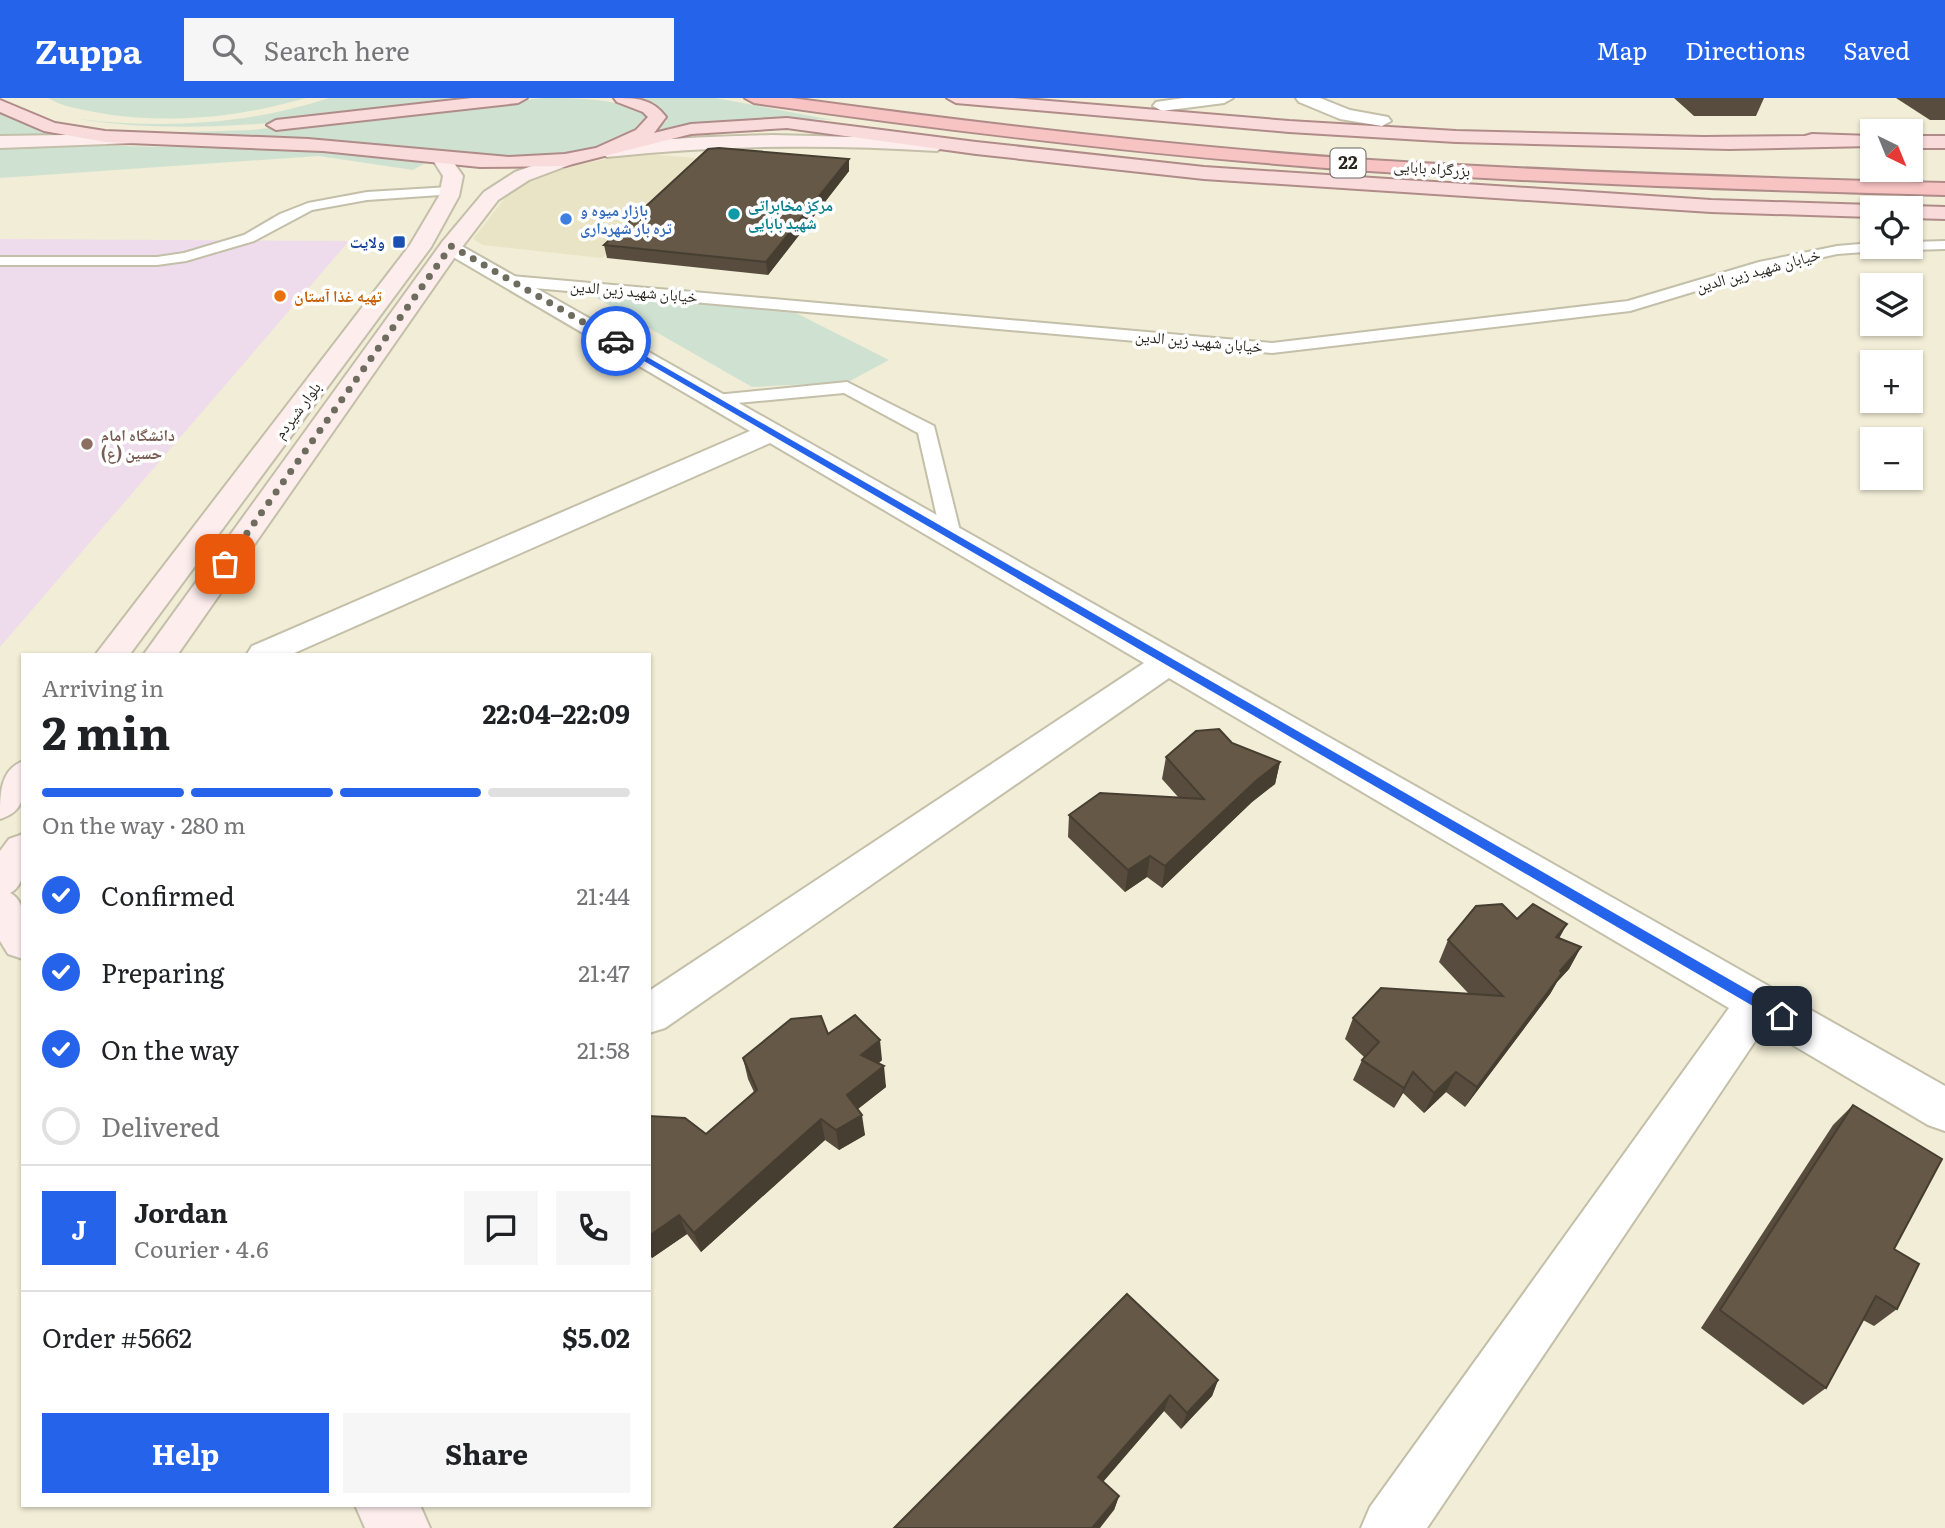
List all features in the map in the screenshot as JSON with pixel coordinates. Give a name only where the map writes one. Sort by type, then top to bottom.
[{"type":"highway","name":"بزرگراه بابایی","points":[[754,98],[1036,135],[1287,159],[1702,183],[1945,190]]},
{"type":"highway","name":"بزرگراه بابایی","points":[[884,98],[1037,117],[1293,139],[1443,149],[1738,162]]},
{"type":"main road","points":[[25,98],[66,119],[112,128],[206,129],[284,124],[518,98]]},
{"type":"main road","points":[[607,151],[646,132],[654,125],[657,117],[649,108],[623,98]]},
{"type":"main road","points":[[956,98],[1246,124],[1457,138],[1767,145],[1835,140]]},
{"type":"main road","points":[[1086,98],[1382,121],[1860,141]]},
{"type":"main road","points":[[0,105],[39,123],[128,139]]},
{"type":"main road","points":[[260,113],[295,105]]},
{"type":"main road","points":[[44,109],[77,114]]},
{"type":"main road","points":[[0,142],[128,139],[339,147],[443,160],[519,162],[565,160],[691,129],[763,122],[891,135],[976,148]]},
{"type":"main road","points":[[607,151],[872,141],[976,148],[1204,173],[1539,196],[1860,210]]},
{"type":"main road","points":[[1923,142],[1945,142]]},
{"type":"main road","points":[[443,160],[453,176],[450,194],[484,193],[497,198]]},
{"type":"main road","name":"بلوار شیردم","points":[[114,653],[435,246],[522,176],[565,160]]},
{"type":"main road","points":[[1539,196],[1945,190]]},
{"type":"main road","name":"بلوار شیردم","points":[[162,653],[435,246],[450,194]]},
{"type":"main road","points":[[1923,213],[1945,214]]},
{"type":"main road","points":[[0,804],[21,777]]},
{"type":"main road","points":[[0,881],[21,852]]},
{"type":"main road","points":[[0,906],[21,939]]},
{"type":"main road","points":[[386,1507],[400,1528]]},
{"type":"street","points":[[1162,106],[1224,98]]},
{"type":"street","points":[[1305,98],[1346,115],[1382,121]]},
{"type":"street","points":[[435,246],[511,281],[1945,1110]]},
{"type":"street","points":[[266,653],[771,432]]},
{"type":"street","points":[[651,1014],[1169,662]]},
{"type":"street","points":[[1391,1528],[1758,1002]]},
{"type":"lane","points":[[0,261],[157,261],[186,257],[249,238],[308,207],[367,196],[450,194]]},
{"type":"lane","points":[[1923,246],[1945,245]]},
{"type":"lane","name":"خیابان شهید زین الدین","points":[[511,281],[1272,348],[1630,306],[1759,267],[1838,250],[1860,248]]},
{"type":"lane","points":[[716,400],[847,387],[927,430],[951,535]]},
{"type":"shaded area","name":"بازار میوه و تره بار شهرداری","points":[[634,153],[708,159],[602,258],[483,245],[473,239],[512,189],[523,181],[546,172]]},
{"type":"shaded area","name":"دانشگاه امام حسین (ع)","points":[[0,239],[349,241],[0,647]]},
{"type":"green space","points":[[48,98],[306,98],[227,115],[174,119],[94,112]]},
{"type":"green space","points":[[329,98],[488,98],[335,117],[231,126],[129,125],[78,119],[142,124],[205,122],[267,114]]},
{"type":"green space","points":[[544,98],[616,103],[640,111],[647,118],[638,130],[622,140],[602,147],[556,156],[514,159],[154,133],[251,130]]},
{"type":"green space","points":[[642,98],[716,98],[833,120],[742,120],[652,133],[667,121],[666,116],[661,109]]},
{"type":"green space","points":[[0,114],[72,136],[0,138]]},
{"type":"green space","points":[[24,144],[319,150],[427,162],[413,170],[319,156],[0,178],[0,146]]},
{"type":"green space","points":[[590,291],[784,307],[889,360],[848,382],[752,387],[588,293]]},
{"type":"building","name":"مرکز مخابراتی شهید بابایی","points":[[708,149],[849,159],[766,262],[604,245]]},
{"type":"building","points":[[1219,729],[1232,743],[1280,762],[1165,866],[1150,856],[1128,870],[1069,815],[1100,793],[1204,799],[1166,757],[1196,731]]},
{"type":"building","points":[[1502,904],[1517,919],[1533,904],[1567,924],[1556,937],[1581,947],[1560,971],[1562,973],[1477,1087],[1456,1072],[1434,1093],[1413,1072],[1404,1088],[1362,1060],[1379,1042],[1353,1018],[1381,988],[1503,996],[1448,940],[1476,906]]},
{"type":"building","points":[[855,1015],[880,1040],[861,1055],[884,1066],[847,1095],[862,1115],[836,1130],[821,1119],[694,1233],[679,1215],[651,1235],[651,1116],[685,1118],[706,1134],[757,1090],[743,1058],[791,1019],[821,1016],[828,1034]]},
{"type":"building","points":[[1853,1105],[1942,1159],[1894,1249],[1919,1264],[1897,1309],[1876,1296],[1826,1388],[1720,1310]]},
{"type":"building","points":[[1127,1294],[1218,1380],[1187,1413],[1170,1395],[1098,1477],[1119,1496],[1092,1528],[894,1528]]},
{"type":"way so far","points":[[225,564],[451,246],[616,341]]},
{"type":"place","name":"مرکز مخابراتی شهید بابایی","points":[[734,214]]},
{"type":"place","name":"بازار میوه و تره بار شهرداری","points":[[566,219]]},
{"type":"place","name":"ولایت","points":[[399,242]]},
{"type":"place","name":"تهیه غذا آستان","points":[[280,296]]},
{"type":"place","name":"دانشگاه امام حسین (ع)","points":[[87,444]]},
{"type":"route","points":[[616,341],[1782,1016]]}]
